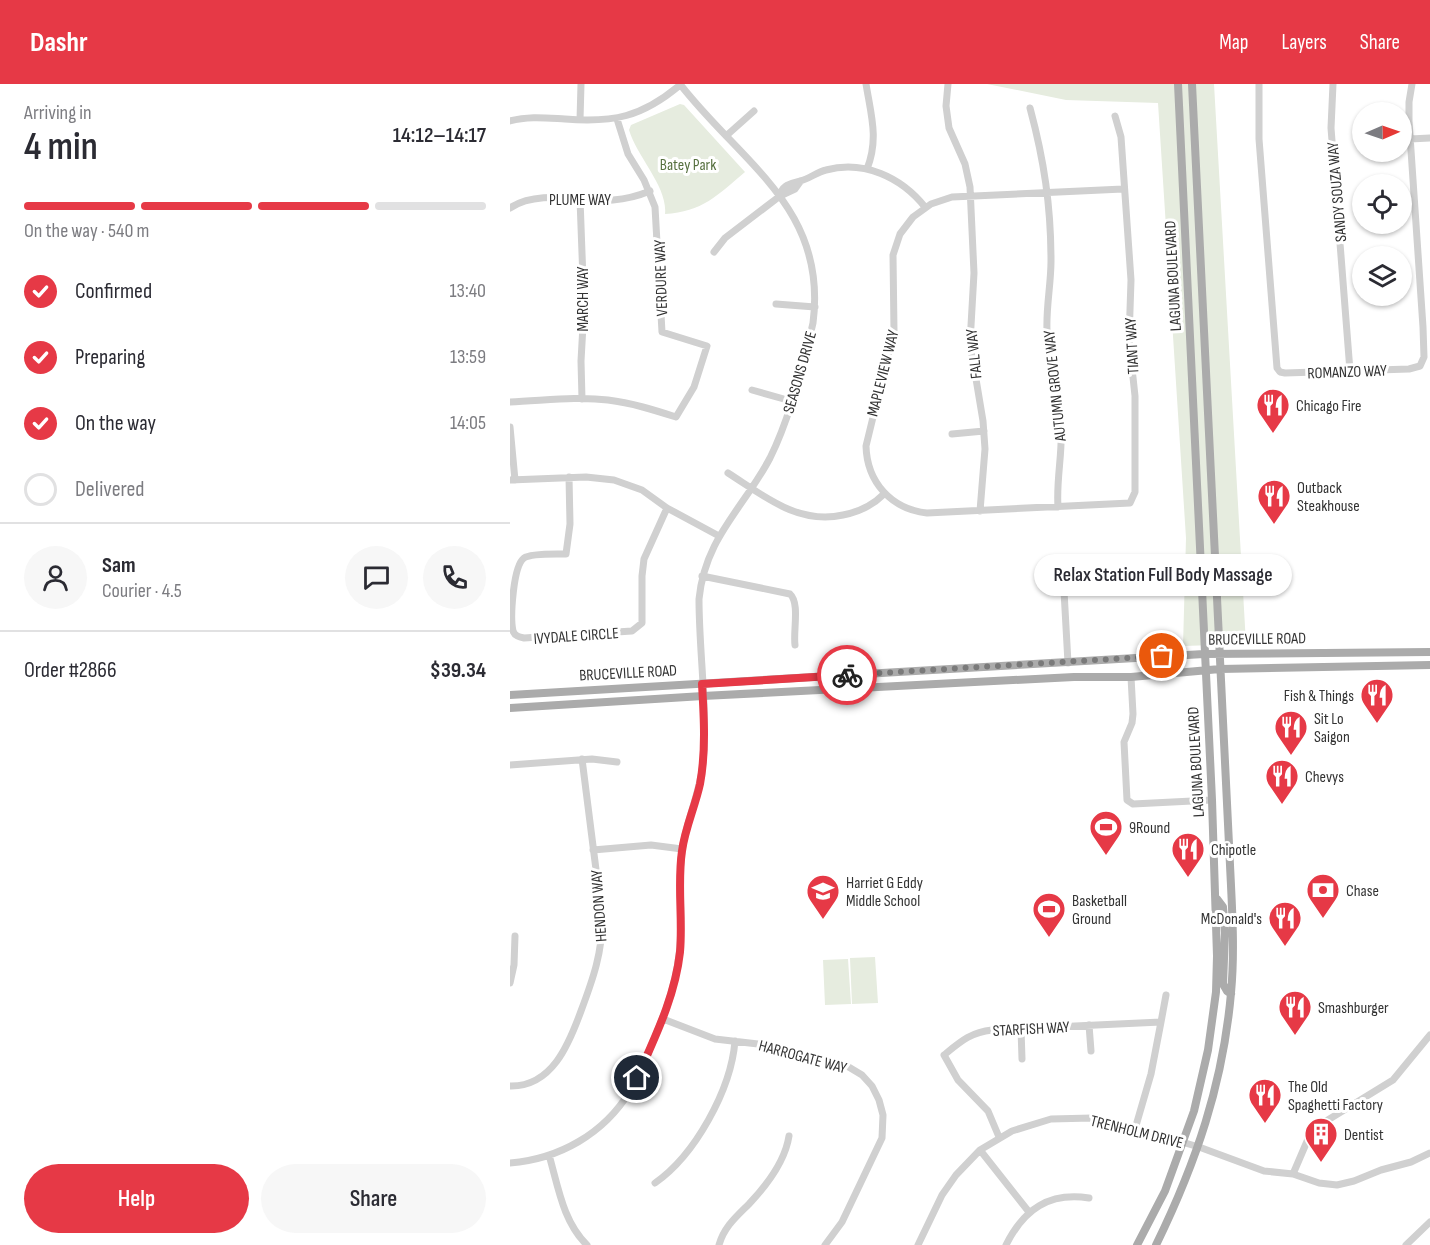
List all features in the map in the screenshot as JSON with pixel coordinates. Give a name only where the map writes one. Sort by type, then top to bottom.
[{"type":"main road","name":"LAGUNA BOULEVARD","points":[[1137,1245],[1165,1191],[1194,1111],[1203,1073],[1216,992],[1216,899],[1212,800],[1204,671],[1178,84]]},
{"type":"main road","name":"LAGUNA BOULEVARD","points":[[1156,1245],[1199,1148],[1216,1083],[1231,994],[1233,926],[1192,84]]},
{"type":"main road","name":"BRUCEVILLE ROAD","points":[[510,695],[1204,654],[1430,652]]},
{"type":"main road","name":"BRUCEVILLE ROAD","points":[[510,708],[1074,677],[1131,677],[1220,669],[1430,665]]},
{"type":"main road","points":[[1216,899],[1223,907],[1225,933],[1223,984],[1227,992],[1231,994]]},
{"type":"street","points":[[580,120],[581,84]]},
{"type":"street","points":[[866,84],[874,139],[873,154],[867,169]]},
{"type":"street","name":"FALL WAY","points":[[948,84],[946,106],[948,121],[954,143],[967,171],[970,196],[974,273],[970,343],[985,449],[980,511]]},
{"type":"street","name":"ROMANZO WAY","points":[[1259,84],[1259,139],[1277,368],[1280,372],[1409,369],[1420,366],[1424,357],[1426,327],[1412,162]]},
{"type":"street","name":"SANDY SOUZA WAY","points":[[1333,84],[1331,128],[1350,371]]},
{"type":"street","name":"ROMANZO WAY","points":[[1409,102],[1412,84]]},
{"type":"street","points":[[510,120],[538,117],[580,120],[617,119],[652,106],[680,85]]},
{"type":"street","name":"SEASONS DRIVE","points":[[510,1163],[564,1150],[592,1133],[620,1105],[637,1078],[663,1019],[674,985],[680,952],[679,884],[682,849],[701,777],[704,745],[699,599],[702,576],[719,536],[752,489],[779,438],[810,339],[815,307],[814,278],[810,254],[798,224],[780,196],[680,85]]},
{"type":"street","name":"AUTUMN GROVE WAY","points":[[1030,108],[1048,192],[1051,258],[1047,310],[1048,345],[1061,425],[1057,478],[1058,507]]},
{"type":"street","points":[[726,136],[754,111]]},
{"type":"street","name":"TIANT WAY","points":[[1116,116],[1121,137],[1131,279],[1129,340],[1135,396],[1135,492],[1130,503]]},
{"type":"street","name":"VERDURE WAY","points":[[510,402],[582,399],[630,404],[676,417],[694,387],[704,362],[707,346],[662,332],[658,223],[655,207],[650,191],[628,154],[617,119]]},
{"type":"street","points":[[1412,139],[1430,138]]},
{"type":"street","points":[[714,252],[725,238],[780,196],[781,190],[789,184],[800,182],[827,170],[867,169],[888,176],[902,184],[925,207]]},
{"type":"street","name":"MAPLEVIEW WAY","points":[[1123,189],[945,199],[925,207],[908,222],[894,248],[892,271],[894,331],[866,439],[866,454],[869,470],[876,484],[885,494],[904,507],[919,512],[1130,503]]},
{"type":"street","name":"PLUME WAY","points":[[510,208],[520,203],[536,200],[620,199],[650,191]]},
{"type":"street","name":"MARCH WAY","points":[[580,199],[584,308],[580,361],[582,399]]},
{"type":"street","points":[[776,304],[815,307]]},
{"type":"street","points":[[752,390],[791,401]]},
{"type":"street","points":[[510,427],[512,480],[600,478],[628,484],[719,536]]},
{"type":"street","points":[[952,434],[984,431]]},
{"type":"street","points":[[728,473],[786,509],[818,517],[834,517],[857,511],[872,504],[885,494]]},
{"type":"street","name":"IVYDALE CIRCLE","points":[[569,477],[570,524],[566,554],[527,556],[521,561],[515,579],[512,604],[513,630],[517,636],[524,638],[637,629],[642,623],[642,576],[645,559],[667,508]]},
{"type":"street","points":[[702,576],[790,594],[796,606],[793,629],[795,645]]},
{"type":"street","points":[[1068,663],[1064,591],[1201,585]]},
{"type":"street","points":[[1131,677],[1132,719],[1124,742],[1127,800],[1133,804],[1212,800]]},
{"type":"street","points":[[510,765],[582,759],[617,762]]},
{"type":"street","name":"HENDON WAY","points":[[510,1086],[522,1085],[537,1079],[560,1059],[596,972],[602,933],[582,759]]},
{"type":"street","points":[[593,850],[651,845],[682,849]]},
{"type":"street","points":[[510,983],[514,965],[515,936]]},
{"type":"street","points":[[1135,1129],[1151,1074],[1166,995]]},
{"type":"street","name":"HARROGATE WAY","points":[[663,1019],[707,1037],[758,1044],[842,1063],[862,1075],[876,1093],[884,1122],[879,1145],[842,1222],[825,1245]]},
{"type":"street","name":"STARFISH WAY","points":[[999,1137],[988,1111],[962,1085],[944,1055],[963,1038],[977,1032],[1161,1022]]},
{"type":"street","points":[[1089,1025],[1091,1052]]},
{"type":"street","points":[[1021,1029],[1022,1059]]},
{"type":"street","points":[[1293,1174],[1308,1139],[1318,1126],[1393,1080],[1430,1035]]},
{"type":"street","points":[[655,1184],[678,1163],[706,1125],[730,1068],[735,1041]]},
{"type":"street","name":"TRENHOLM DRIVE","points":[[918,1245],[942,1195],[956,1175],[980,1150],[999,1137],[1027,1125],[1067,1118],[1100,1119],[1182,1142],[1264,1172],[1293,1174],[1319,1183],[1344,1184],[1411,1162],[1430,1153]]},
{"type":"street","points":[[719,1245],[732,1220],[749,1204],[772,1175],[787,1149],[789,1136]]},
{"type":"street","points":[[980,1150],[1029,1212]]},
{"type":"street","points":[[549,1155],[568,1219],[576,1233],[587,1245]]},
{"type":"street","points":[[1006,1245],[1015,1228],[1029,1212],[1045,1202],[1060,1198],[1089,1198]]},
{"type":"street","points":[[1406,1245],[1430,1222]]},
{"type":"green space","points":[[987,84],[1214,84],[1246,644],[1183,646],[1186,538],[1158,103],[1066,100]]},
{"type":"green space","name":"Batey Park","points":[[680,104],[684,105],[745,172],[709,201],[689,210],[665,214],[662,193],[629,130],[631,125]]},
{"type":"green space","points":[[875,957],[878,1003],[852,1004],[850,958]]},
{"type":"green space","points":[[848,959],[851,1004],[825,1005],[823,960]]},
{"type":"way so far","points":[[847,675],[1162,656]]},
{"type":"place","name":"Chicago Fire","points":[[1273,434]]},
{"type":"place","name":"Outback Steakhouse","points":[[1274,525]]},
{"type":"place","name":"Relax Station Full Body Massage","points":[[1162,656]]},
{"type":"place","name":"Fish & Things","points":[[1377,724]]},
{"type":"place","name":"Sit Lo Saigon","points":[[1291,756]]},
{"type":"place","name":"Chevys","points":[[1282,805]]},
{"type":"place","name":"9Round","points":[[1106,856]]},
{"type":"place","name":"Chipotle","points":[[1188,878]]},
{"type":"place","name":"Chase","points":[[1323,919]]},
{"type":"place","name":"Harriet G Eddy Middle School","points":[[823,920]]},
{"type":"place","name":"Basketball Ground","points":[[1049,938]]},
{"type":"place","name":"McDonald's","points":[[1285,947]]},
{"type":"place","name":"Smashburger","points":[[1295,1036]]},
{"type":"place","name":"The Old Spaghetti Factory","points":[[1265,1124]]},
{"type":"place","name":"Dentist","points":[[1321,1163]]},
{"type":"route","points":[[637,1078],[670,1000],[680,952],[679,884],[682,849],[700,786],[703,761],[702,684],[847,675]]}]
